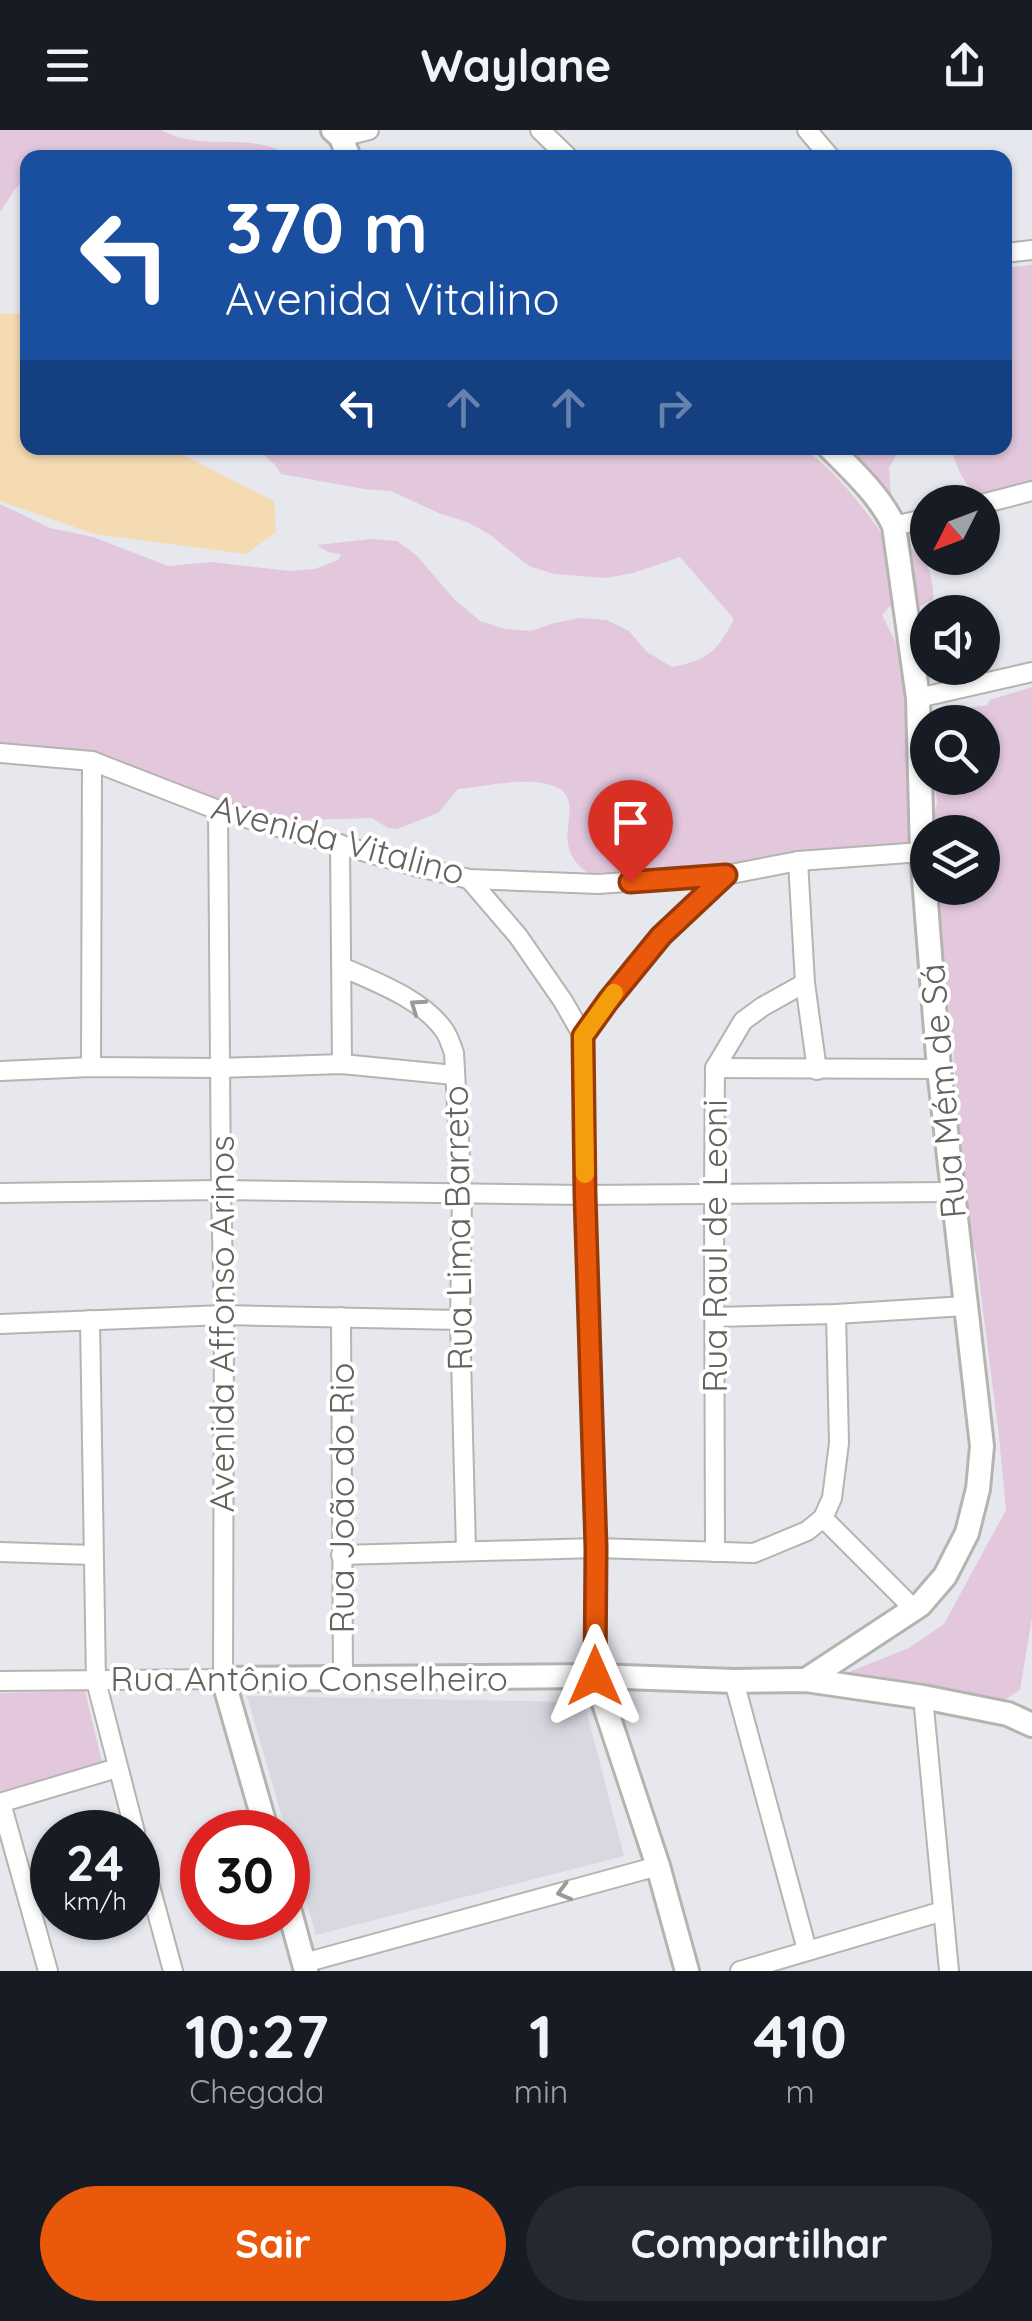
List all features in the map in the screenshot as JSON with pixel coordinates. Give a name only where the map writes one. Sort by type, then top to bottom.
[{"type":"street","points":[[341,142],[370,130]]},
{"type":"street","points":[[540,130],[561,150]]},
{"type":"street","points":[[807,130],[824,150]]},
{"type":"street","name":"Rua Mém de Sá","points":[[836,455],[878,500],[894,526],[918,698],[921,815]]},
{"type":"street","points":[[1000,499],[1032,491]]},
{"type":"street","points":[[894,526],[910,522]]},
{"type":"street","points":[[918,698],[1032,672]]},
{"type":"street","name":"Avenida Vitalino","points":[[0,753],[92,761],[218,810],[469,879],[598,884],[726,875],[798,861],[910,853]]},
{"type":"street","points":[[91,1067],[92,761]]},
{"type":"street","name":"Avenida Affonso Arinos","points":[[218,810],[224,1315],[223,1680],[261,1810]]},
{"type":"street","points":[[340,844],[342,1064]]},
{"type":"street","points":[[798,861],[805,982],[817,1070]]},
{"type":"street","points":[[583,1036],[661,936],[726,875]]},
{"type":"street","points":[[469,879],[518,936],[564,1000],[583,1036],[596,1548],[595,1676],[688,1971]]},
{"type":"street","name":"Rua Mém de Sá","points":[[806,1680],[920,1605],[944,1576],[968,1533],[978,1489],[982,1446],[938,1069],[926,905]]},
{"type":"street","name":"Rua Lima Barreto","points":[[342,967],[392,988],[432,1016],[446,1033],[454,1052],[462,1194],[460,1320],[466,1550]]},
{"type":"street","name":"Rua Raul de Leoni","points":[[716,1552],[715,1068],[744,1021],[805,982]]},
{"type":"street","points":[[0,1070],[342,1064],[454,1075]]},
{"type":"street","points":[[715,1068],[938,1069]]},
{"type":"street","points":[[0,1193],[952,1192]]},
{"type":"street","points":[[714,1317],[965,1306]]},
{"type":"street","points":[[341,1554],[596,1548],[754,1552],[807,1531],[823,1518],[832,1498],[839,1443],[836,1314]]},
{"type":"street","points":[[0,1324],[224,1315],[460,1320]]},
{"type":"street","name":"Rua João do Rio","points":[[340,1317],[343,1679]]},
{"type":"street","points":[[90,1320],[96,1680],[129,1810]]},
{"type":"street","points":[[823,1518],[914,1609]]},
{"type":"street","points":[[0,1552],[92,1555]]},
{"type":"street","name":"Rua Antônio Conselheiro","points":[[0,1680],[595,1676],[806,1680],[923,1697],[1008,1714],[1032,1725]]},
{"type":"street","points":[[734,1681],[807,1950]]},
{"type":"street","points":[[923,1697],[949,1971]]},
{"type":"street","points":[[48,1971],[1,1803],[117,1768]]},
{"type":"street","points":[[298,1940],[305,1967],[658,1866]]},
{"type":"street","points":[[740,1971],[943,1911]]},
{"type":"street","points":[[160,1923],[173,1971]]},
{"type":"shaded area","points":[[0,130],[161,130],[193,140],[245,143],[279,150],[20,150],[20,185],[0,212]]},
{"type":"shaded area","points":[[1032,265],[1032,497],[1000,500],[1000,485],[968,485],[954,455],[1012,455],[1012,267]]},
{"type":"shaded area","points":[[20,313],[20,455],[183,455],[274,501],[276,532],[246,554],[94,534],[0,501],[0,314]]},
{"type":"shaded area","points":[[264,455],[812,455],[840,481],[891,547],[910,549],[910,575],[930,575],[932,581],[933,595],[910,595],[910,608],[889,607],[882,615],[901,653],[910,705],[910,795],[926,795],[929,815],[910,815],[910,859],[614,881],[602,872],[591,875],[573,858],[567,835],[568,800],[558,788],[547,784],[514,782],[458,789],[438,813],[397,829],[372,818],[266,821],[128,769],[26,744],[0,746],[0,504],[50,528],[93,537],[168,566],[211,562],[289,571],[315,569],[338,560],[341,554],[317,545],[371,539],[397,541],[416,555],[455,600],[480,621],[505,629],[531,631],[581,618],[607,620],[629,631],[647,652],[672,667],[710,653],[734,619],[680,557],[606,578],[554,574],[529,566],[467,522],[391,491],[281,474]]},
{"type":"shaded area","points":[[839,455],[896,455],[889,468],[891,497],[871,485]]},
{"type":"shaded area","points":[[1032,687],[1032,1618],[1020,1690],[1004,1700],[844,1674],[909,1648],[944,1624],[1006,1510],[976,1255],[963,1221],[958,1177],[964,1159],[951,1019],[933,925],[934,905],[1000,905],[1000,815],[934,815],[936,795],[1000,795],[1000,705],[987,705],[990,700]]},
{"type":"shaded area","points":[[85,1691],[102,1762],[0,1792],[0,1693]]},
{"type":"shaded area","points":[[247,1696],[584,1702],[624,1856],[316,1935],[310,1914],[310,1810],[280,1810]]},
{"type":"slow traffic","points":[[585,1174],[583,1036],[614,993]]},
{"type":"route","points":[[595,1676],[596,1548],[583,1036],[661,936],[726,875],[630,882]]}]
